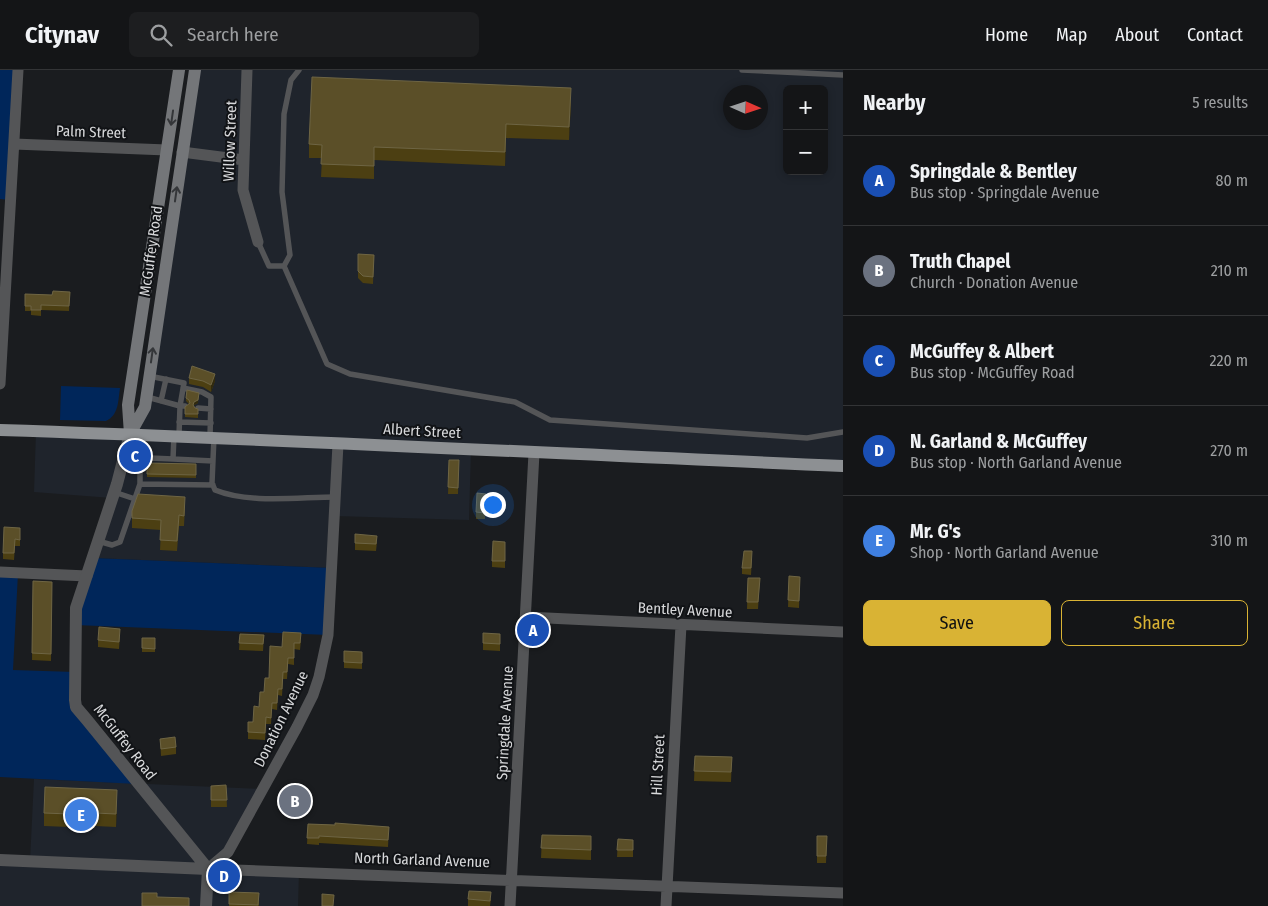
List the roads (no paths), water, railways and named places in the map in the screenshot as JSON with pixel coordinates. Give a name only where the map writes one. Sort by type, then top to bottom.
[{"type":"main road","name":"McGuffey Road","points":[[130,434],[128,405],[179,70]]},
{"type":"main road","name":"McGuffey Road","points":[[130,434],[145,407],[195,70]]},
{"type":"main road","name":"Albert Street","points":[[0,430],[177,435],[338,444],[843,466]]},
{"type":"street","points":[[0,384],[5,200],[14,144],[18,70]]},
{"type":"street","name":"Willow Street","points":[[248,70],[243,190],[258,242]]},
{"type":"street","name":"Palm Street","points":[[14,144],[167,150]]},
{"type":"street","points":[[182,152],[244,160]]},
{"type":"street","name":"McGuffey Road","points":[[130,434],[114,492],[76,608],[76,707],[208,869]]},
{"type":"street","name":"Donation Avenue","points":[[208,869],[228,852],[298,727],[319,677],[328,634],[338,444]]},
{"type":"street","name":"Springdale Avenue","points":[[510,906],[534,453]]},
{"type":"street","points":[[0,572],[87,576]]},
{"type":"street","name":"Bentley Avenue","points":[[526,617],[843,632]]},
{"type":"street","name":"Hill Street","points":[[666,906],[681,625]]},
{"type":"street","name":"North Garland Avenue","points":[[0,860],[843,893]]},
{"type":"street","points":[[206,906],[208,869]]},
{"type":"lane","points":[[284,266],[290,255],[282,192],[284,114],[291,80],[299,70]]},
{"type":"lane","points":[[742,70],[843,76]]},
{"type":"lane","points":[[258,242],[269,266],[284,266]]},
{"type":"lane","points":[[284,266],[328,364],[350,374],[515,402],[550,420],[807,438],[843,432]]},
{"type":"lane","points":[[149,376],[184,383],[183,406],[173,459]]},
{"type":"lane","points":[[161,401],[166,379]]},
{"type":"lane","points":[[183,388],[202,392],[211,397],[210,423],[213,485],[215,490],[247,498],[336,497]]},
{"type":"lane","points":[[146,396],[183,406]]},
{"type":"lane","points":[[198,408],[211,409]]},
{"type":"lane","points":[[179,422],[210,423]]},
{"type":"lane","points":[[98,542],[112,545],[120,542],[140,484],[140,472],[143,462],[150,458],[213,461]]},
{"type":"lane","points":[[122,465],[140,472]]},
{"type":"lane","points":[[140,484],[213,485]]},
{"type":"lane","points":[[114,492],[135,499]]},
{"type":"place","name":"McGuffey & Albert","points":[[135,456]]},
{"type":"place","name":"Springdale & Bentley","points":[[533,630]]},
{"type":"place","name":"Truth Chapel","points":[[295,801]]},
{"type":"place","name":"Mr. G's","points":[[81,815]]},
{"type":"place","name":"N. Garland & McGuffey","points":[[224,876]]}]
